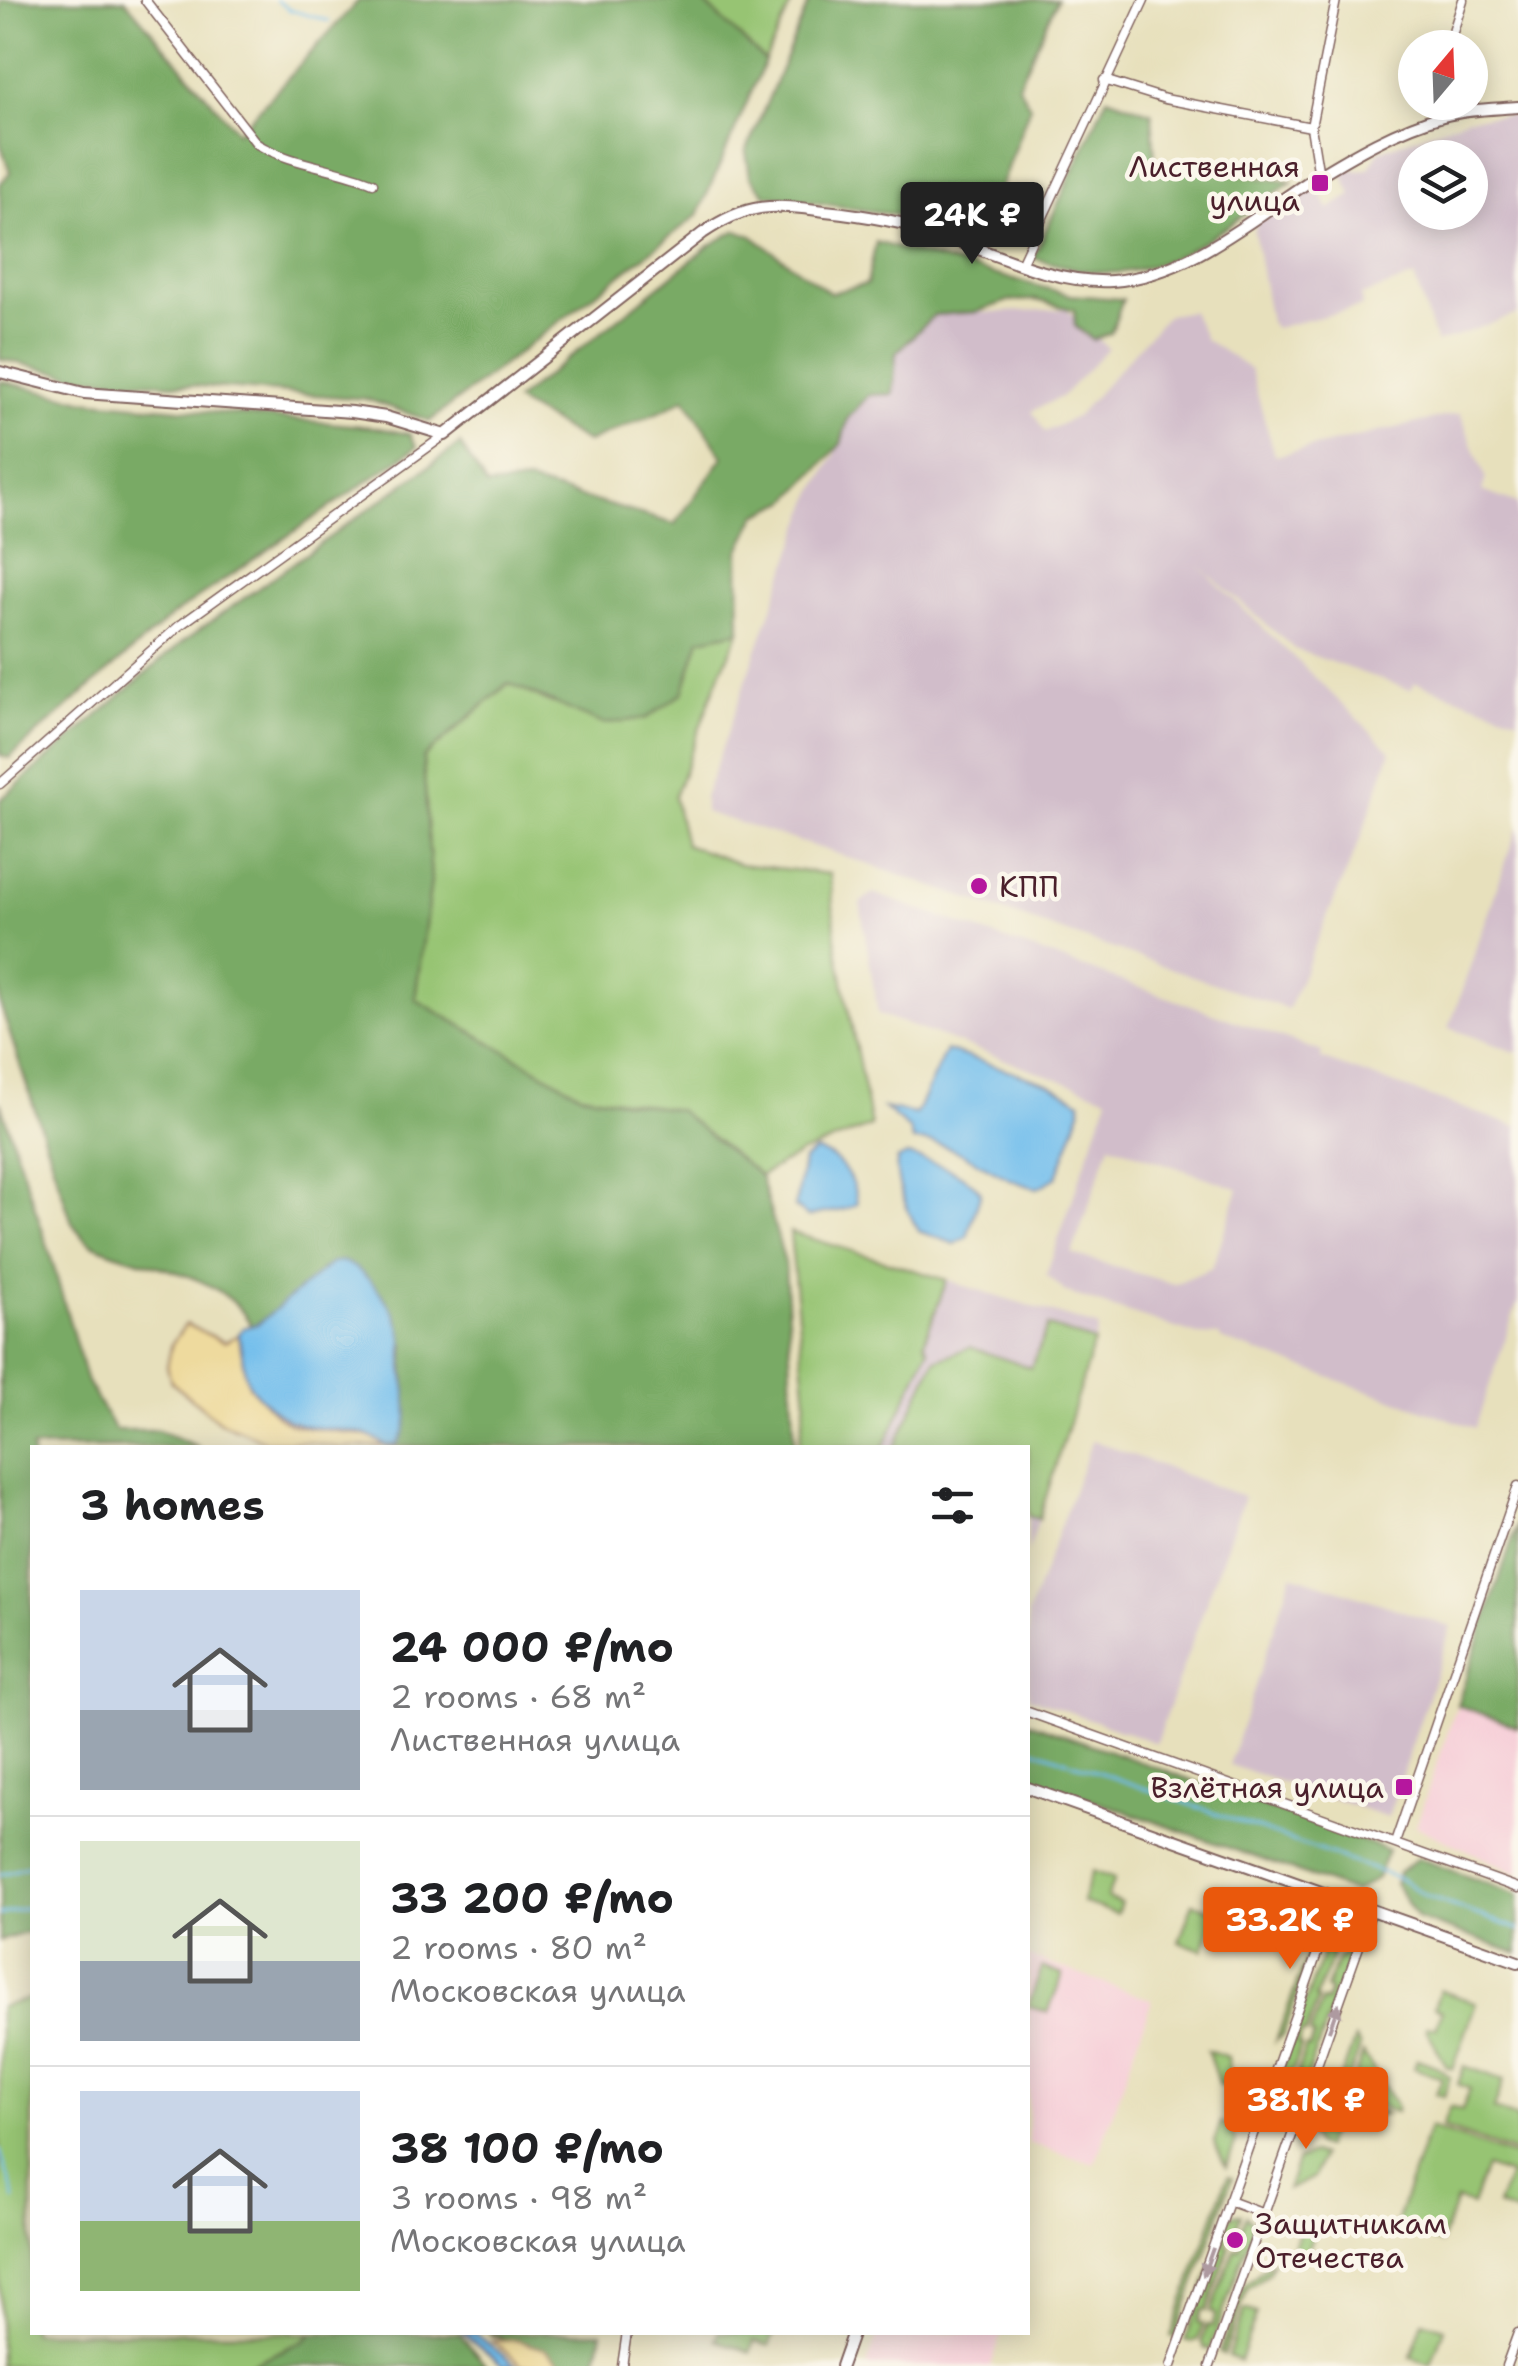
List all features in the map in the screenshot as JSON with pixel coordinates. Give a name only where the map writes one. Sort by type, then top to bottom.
[{"type":"street","points":[[145,0],[257,144],[280,158],[373,183]]},
{"type":"street","points":[[1021,264],[1144,0]]},
{"type":"street","points":[[1319,176],[1311,127],[1336,0]]},
{"type":"street","points":[[1454,30],[1463,0]]},
{"type":"street","points":[[1104,80],[1165,99],[1311,127]]},
{"type":"street","points":[[0,784],[179,626],[445,435],[703,233],[738,212],[782,206],[870,216],[939,234],[1051,273],[1097,281],[1151,274],[1219,242],[1319,176],[1429,120],[1460,112],[1518,107]]},
{"type":"street","points":[[0,372],[84,392],[352,412],[386,417],[445,435]]},
{"type":"street","points":[[1394,1843],[1518,1486]]},
{"type":"street","points":[[1030,1713],[1518,1888]]},
{"type":"street","points":[[1030,1789],[1518,1962]]},
{"type":"street","points":[[1170,2366],[1337,1897]]},
{"type":"street","points":[[1210,2366],[1372,1910]]},
{"type":"street","points":[[1229,2201],[1264,2214]]},
{"type":"street","points":[[1506,2366],[1518,2333]]},
{"type":"street","points":[[622,2366],[627,2335]]},
{"type":"street","points":[[841,2366],[852,2335]]},
{"type":"shaded area","points":[[1518,114],[1518,314],[1436,343],[1414,277],[1361,296],[1362,307],[1275,328],[1270,322],[1254,231],[1258,221],[1314,187],[1318,187],[1329,209],[1352,195],[1341,171],[1348,167],[1359,171],[1369,168],[1379,151],[1398,144],[1398,230],[1488,230],[1488,140],[1408,140],[1462,120]]},
{"type":"shaded area","points":[[1066,309],[1108,348],[1061,397],[1032,411],[1045,432],[1077,416],[1167,315],[1192,311],[1205,339],[1250,369],[1275,456],[1460,413],[1486,478],[1482,491],[1518,504],[1518,718],[1415,682],[1411,690],[1294,649],[1196,563],[1391,751],[1362,835],[1288,1009],[704,812],[704,798],[812,496],[841,444],[848,418],[869,395],[893,394],[896,353],[934,315]]},
{"type":"shaded area","points":[[1518,826],[1518,1053],[1449,1028]]},
{"type":"shaded area","points":[[873,893],[1322,1052],[1321,1059],[1518,1127],[1518,1301],[1475,1428],[1220,1336],[1197,1335],[1067,1293],[1046,1275],[1108,1097],[878,1014],[860,903]],"holes":[[[1110,1144],[1239,1189],[1212,1268],[1174,1284],[1072,1254]]]},
{"type":"shaded area","points":[[790,1232],[1099,1327],[1030,1547],[1030,1445],[799,1445],[806,1400]]},
{"type":"shaded area","points":[[1092,1440],[1244,1497],[1156,1743],[1030,1698],[1030,1609]]},
{"type":"shaded area","points":[[1292,1574],[1451,1627],[1388,1817],[1229,1765]]},
{"type":"shaded area","points":[[1457,1705],[1518,1727],[1518,1874],[1416,1826]]},
{"type":"shaded area","points":[[1030,1957],[1152,2000],[1095,2164],[1030,2144]]},
{"type":"shaded area","points":[[877,2335],[1001,2335],[991,2366],[867,2366]]},
{"type":"green space","points":[[0,0],[125,0],[238,132],[359,0],[701,0],[765,61],[698,215],[430,421],[366,399],[80,377],[0,359],[0,184],[10,172],[0,143]]},
{"type":"green space","points":[[701,0],[793,0],[765,61]]},
{"type":"green space","points":[[810,0],[1057,0],[1018,85],[1030,106],[980,242],[902,216],[766,195],[750,177],[746,152]]},
{"type":"green space","points":[[1107,97],[1152,113],[1155,162],[1292,182],[1195,246],[1153,265],[1106,273],[1033,258]]},
{"type":"green space","points":[[737,230],[752,236],[830,293],[867,284],[876,242],[1071,295],[1123,299],[1111,333],[1093,340],[1075,326],[1074,310],[1036,300],[1008,301],[977,312],[934,315],[896,353],[893,394],[869,395],[848,418],[841,444],[788,501],[757,515],[739,552],[740,631],[700,639],[683,693],[647,718],[603,724],[508,683],[423,758],[431,881],[415,999],[580,1094],[678,1110],[760,1176],[785,1263],[795,1445],[396,1445],[406,1421],[405,1344],[330,1264],[252,1327],[239,1308],[203,1282],[94,1245],[72,1223],[0,1004],[0,800],[181,643],[460,444],[487,486],[528,482],[675,524],[723,457],[685,398],[587,442],[515,401],[709,246]]},
{"type":"green space","points":[[0,381],[83,400],[373,427],[410,434],[417,447],[173,615],[9,758],[0,755]]},
{"type":"green space","points":[[740,631],[674,797],[685,844],[739,864],[830,874],[837,950],[871,1126],[800,1154],[760,1176],[678,1111],[580,1094],[415,999],[431,881],[423,758],[509,683],[550,703],[683,693],[699,639]]},
{"type":"green space","points":[[0,1102],[87,1382],[115,1430],[158,1430],[194,1445],[30,1445],[30,1932],[0,1941]]},
{"type":"green space","points":[[790,1232],[947,1280],[924,1342],[928,1350],[885,1445],[799,1445],[806,1400]]},
{"type":"green space","points":[[1048,1326],[1094,1342],[1039,1519],[1030,1517],[1030,1445],[896,1445],[935,1360],[970,1347],[1031,1368]]},
{"type":"green space","points":[[1518,1523],[1518,1727],[1457,1705]]},
{"type":"green space","points":[[1030,1723],[1388,1850],[1377,1878],[1354,1892],[1030,1778]]},
{"type":"green space","points":[[1418,1858],[1518,1895],[1518,1954],[1417,1918],[1395,1884],[1399,1872]]},
{"type":"green space","points":[[1092,1871],[1114,1879],[1107,1898],[1121,1903],[1117,1914],[1082,1902]]},
{"type":"green space","points":[[1193,1903],[1216,1912],[1203,1950],[1179,1942]]},
{"type":"green space","points":[[1355,1909],[1360,1916],[1358,1932],[1348,1921],[1333,1923],[1338,1912]]},
{"type":"green space","points":[[1319,1922],[1323,1923],[1283,2035],[1276,2041]]},
{"type":"green space","points":[[1332,1927],[1342,1931],[1338,1943],[1334,1942],[1330,1954],[1333,1955],[1306,2033],[1302,2032],[1292,2071],[1287,2073],[1281,2071]]},
{"type":"green space","points":[[1347,1932],[1357,1936],[1306,2080],[1297,2072],[1306,2047],[1310,2048],[1314,2036],[1310,2034],[1322,2001],[1326,2002],[1330,1991],[1326,1989],[1338,1957],[1342,1958]]},
{"type":"green space","points":[[1042,1967],[1063,1975],[1048,2013],[1030,2007]]},
{"type":"green space","points":[[1440,1990],[1476,2003],[1453,2069],[1447,2067],[1426,2029],[1436,2028],[1442,2011],[1434,2007]]},
{"type":"green space","points":[[30,1999],[30,2335],[310,2335],[247,2366],[0,2366],[0,2007]]},
{"type":"green space","points":[[1355,2039],[1360,2047],[1343,2093],[1329,2089],[1331,2085],[1338,2086]]},
{"type":"green space","points":[[1207,2050],[1228,2057],[1230,2082],[1219,2085]]},
{"type":"green space","points":[[1363,2053],[1397,2107],[1396,2112],[1348,2095]]},
{"type":"green space","points":[[1417,2059],[1450,2077],[1444,2096],[1436,2094],[1442,2078],[1414,2068]]},
{"type":"green space","points":[[1464,2066],[1504,2080],[1494,2109],[1518,2118],[1518,2154],[1442,2127],[1450,2106],[1462,2110],[1470,2089],[1458,2084]]},
{"type":"green space","points":[[1260,2073],[1248,2107],[1231,2114],[1225,2111],[1235,2084]]},
{"type":"green space","points":[[1279,2075],[1288,2083],[1269,2123],[1263,2121]]},
{"type":"green space","points":[[1304,2084],[1288,2130],[1282,2128],[1292,2085]]},
{"type":"green space","points":[[1321,2093],[1333,2123],[1324,2148],[1316,2145],[1308,2130]]},
{"type":"green space","points":[[1346,2100],[1386,2114],[1336,2129]]},
{"type":"green space","points":[[1221,2122],[1236,2141],[1226,2167],[1214,2142]]},
{"type":"green space","points":[[1429,2127],[1518,2158],[1518,2214],[1497,2206],[1509,2175],[1486,2167],[1472,2205],[1456,2200],[1441,2243],[1395,2227]]},
{"type":"green space","points":[[1312,2153],[1321,2156],[1314,2177],[1287,2190],[1297,2161]]},
{"type":"green space","points":[[1228,2176],[1232,2178],[1175,2338],[1171,2336]]},
{"type":"green space","points":[[1241,2214],[1235,2233],[1230,2232],[1226,2244],[1230,2246],[1207,2311],[1202,2310],[1198,2322],[1203,2324],[1197,2340],[1185,2341],[1227,2221]]},
{"type":"green space","points":[[1246,2216],[1252,2222],[1252,2230],[1210,2350],[1201,2341],[1207,2325],[1212,2326],[1216,2314],[1211,2312],[1235,2248],[1239,2249]]},
{"type":"green space","points":[[1302,2224],[1315,2229],[1304,2260],[1291,2256]]},
{"type":"green space","points":[[1273,2261],[1269,2272],[1247,2289],[1224,2355],[1220,2353],[1243,2286]]},
{"type":"green space","points":[[1245,2309],[1257,2313],[1240,2361],[1228,2356]]},
{"type":"green space","points":[[1423,2321],[1444,2328],[1431,2364],[1411,2357]]},
{"type":"green space","points":[[310,2335],[461,2335],[486,2366],[247,2366]]},
{"type":"green space","points":[[492,2335],[601,2335],[595,2366],[565,2366],[518,2340],[506,2341]]},
{"type":"green space","points":[[718,2335],[773,2335],[769,2346],[754,2341],[750,2352],[716,2340]]},
{"type":"sand","points":[[186,1324],[224,1342],[238,1335],[249,1386],[277,1416],[293,1425],[374,1437],[385,1445],[265,1441],[220,1422],[171,1382],[167,1366],[172,1343]]},
{"type":"sand","points":[[517,2340],[545,2349],[565,2366],[523,2366],[492,2341]]},
{"type":"water","points":[[946,1050],[1048,1083],[1081,1101],[1057,1177],[1038,1188],[1022,1184],[946,1147],[913,1141],[909,1129],[884,1108],[916,1114]]},
{"type":"water","points":[[815,1151],[832,1158],[845,1170],[857,1204],[808,1217],[795,1207],[803,1161]]},
{"type":"water","points":[[907,1155],[957,1173],[981,1192],[967,1237],[955,1244],[918,1231],[898,1178],[897,1160]]},
{"type":"water","points":[[341,1261],[359,1271],[389,1305],[401,1328],[407,1416],[396,1445],[384,1445],[356,1432],[294,1422],[263,1400],[246,1376],[238,1335],[243,1328],[258,1324],[330,1264]]},
{"type":"water","points":[[465,2335],[477,2335],[516,2366],[503,2366]]},
{"type":"waterway","points":[[276,0],[290,10],[329,21]]},
{"type":"waterway","points":[[1030,1748],[1403,1880],[1425,1896],[1518,1929]]},
{"type":"waterway","points":[[0,1875],[30,1866]]},
{"type":"waterway","points":[[0,1915],[30,1907]]},
{"type":"waterway","points":[[0,2150],[15,2199]]},
{"type":"place","name":"Лиственная улица","points":[[1320,183]]},
{"type":"place","name":"КПП","points":[[979,886]]},
{"type":"place","name":"Взлётная улица","points":[[1404,1787]]},
{"type":"place","name":"Защитникам Отечества","points":[[1235,2240]]}]
